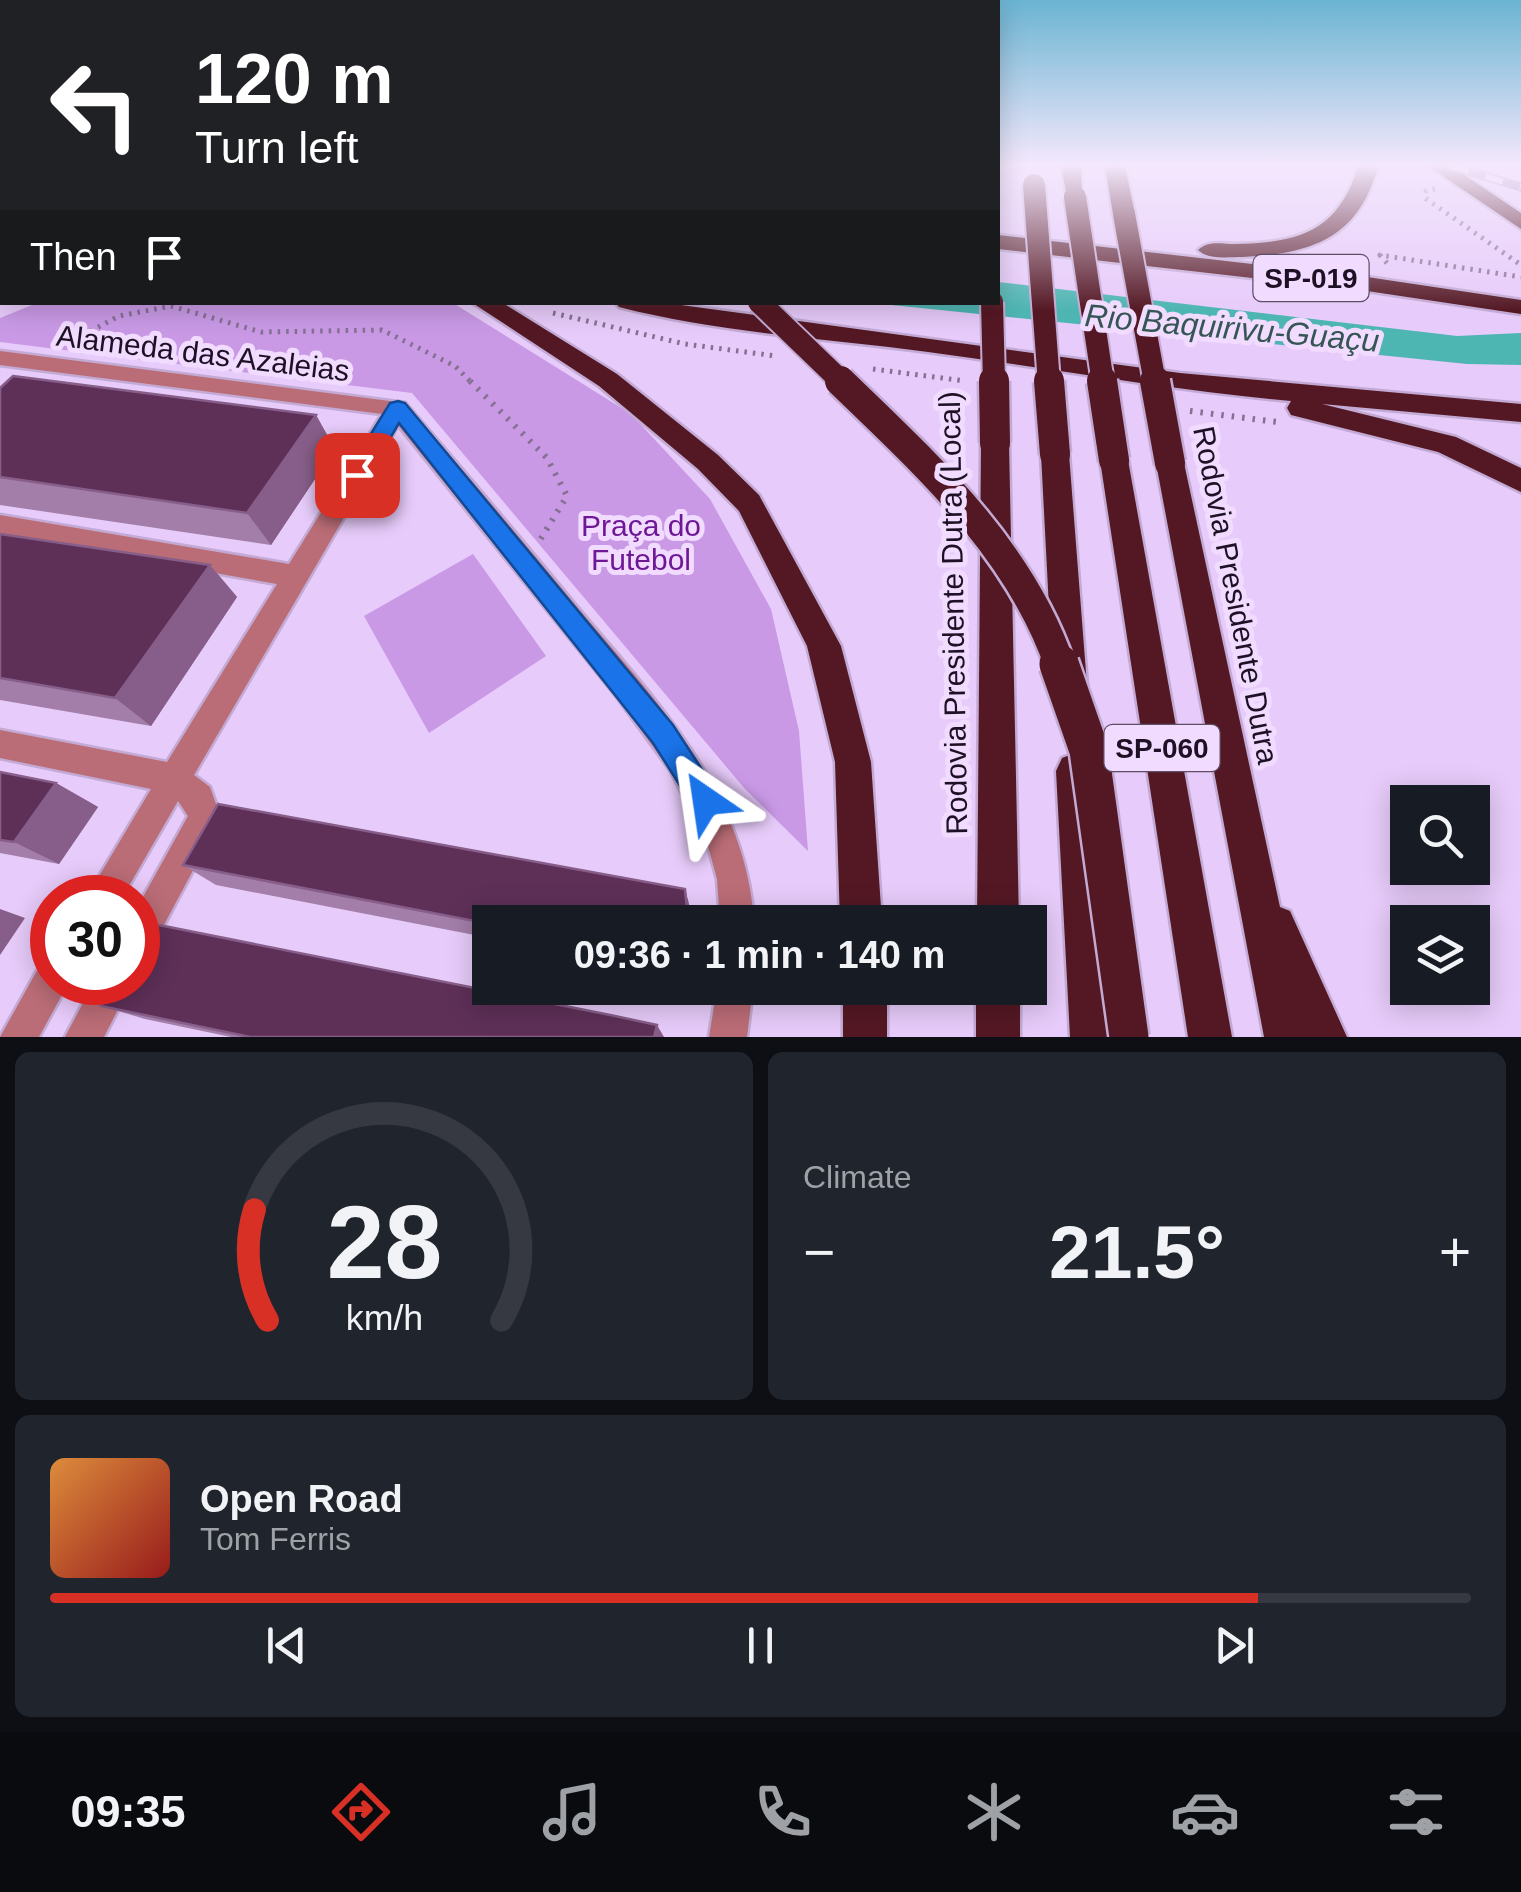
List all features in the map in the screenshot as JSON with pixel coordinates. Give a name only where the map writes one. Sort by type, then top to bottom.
[{"type":"highway","name":"SP-060","points":[[1036,214],[1092,1037]]},
{"type":"highway","name":"SP-060","points":[[1078,214],[1114,460],[1210,1037]]},
{"type":"highway","name":"Rodovia Presidente Dutra","points":[[1125,214],[1249,869],[1286,1037]]},
{"type":"highway","points":[[1100,252],[1238,251],[1314,239],[1350,214]]},
{"type":"highway","name":"SP-019","points":[[1000,242],[1521,307]]},
{"type":"highway","points":[[488,305],[608,380],[708,462],[749,504],[783,561],[824,646],[853,762],[861,905]]},
{"type":"highway","points":[[639,305],[684,316],[929,344],[1180,382],[1521,413]]},
{"type":"highway","points":[[762,305],[959,496],[1044,618],[1089,750],[1129,1037]]},
{"type":"highway","name":"Rodovia Presidente Dutra (Local)","points":[[992,305],[998,905]]},
{"type":"highway","points":[[1180,382],[1399,429],[1446,444],[1521,481]]},
{"type":"highway","points":[[1249,869],[1325,1037]]},
{"type":"highway","points":[[865,1005],[865,1037]]},
{"type":"highway","points":[[998,1005],[998,1037]]},
{"type":"street","name":"Alameda das Azaleias","points":[[0,358],[398,408]]},
{"type":"street","points":[[11,382],[32,362]]},
{"type":"street","points":[[117,875],[398,408],[663,734],[706,801],[732,868],[735,905]]},
{"type":"street","points":[[0,525],[296,576]]},
{"type":"street","points":[[0,744],[175,779],[199,798],[205,818],[160,900]]},
{"type":"street","points":[[18,1037],[37,1005]]},
{"type":"street","points":[[84,1037],[101,1005]]},
{"type":"street","points":[[728,1037],[733,1005]]},
{"type":"path","points":[[1449,214],[1521,264]]},
{"type":"path","points":[[32,362],[119,316],[171,306],[261,332],[324,334],[382,330],[454,366],[547,458],[568,496],[526,563]]},
{"type":"green space","name":"Praça do Futebol","points":[[32,305],[456,305],[631,414],[710,499],[771,609],[799,731],[808,851],[745,789],[412,393],[0,342],[0,318]]},
{"type":"green space","points":[[473,554],[546,656],[429,733],[364,616]]},
{"type":"water","name":"Rio Baquirivu-Guaçu","points":[[1000,282],[1457,336],[1521,333],[1521,365],[1467,364],[892,305],[1000,305]]},
{"type":"building","points":[[13,376],[316,415],[247,513],[0,477],[0,388]]},
{"type":"building","points":[[0,534],[210,565],[115,698],[0,678]]},
{"type":"building","points":[[0,772],[56,783],[14,842],[0,840]]},
{"type":"building","points":[[218,804],[685,889],[686,905],[472,905],[472,921],[183,865]]},
{"type":"building","points":[[160,925],[472,988],[472,1005],[557,1005],[657,1025],[654,1037],[250,1037],[101,1006],[160,1005]]},
{"type":"route","points":[[357,475],[398,408],[663,734],[706,801]]}]
